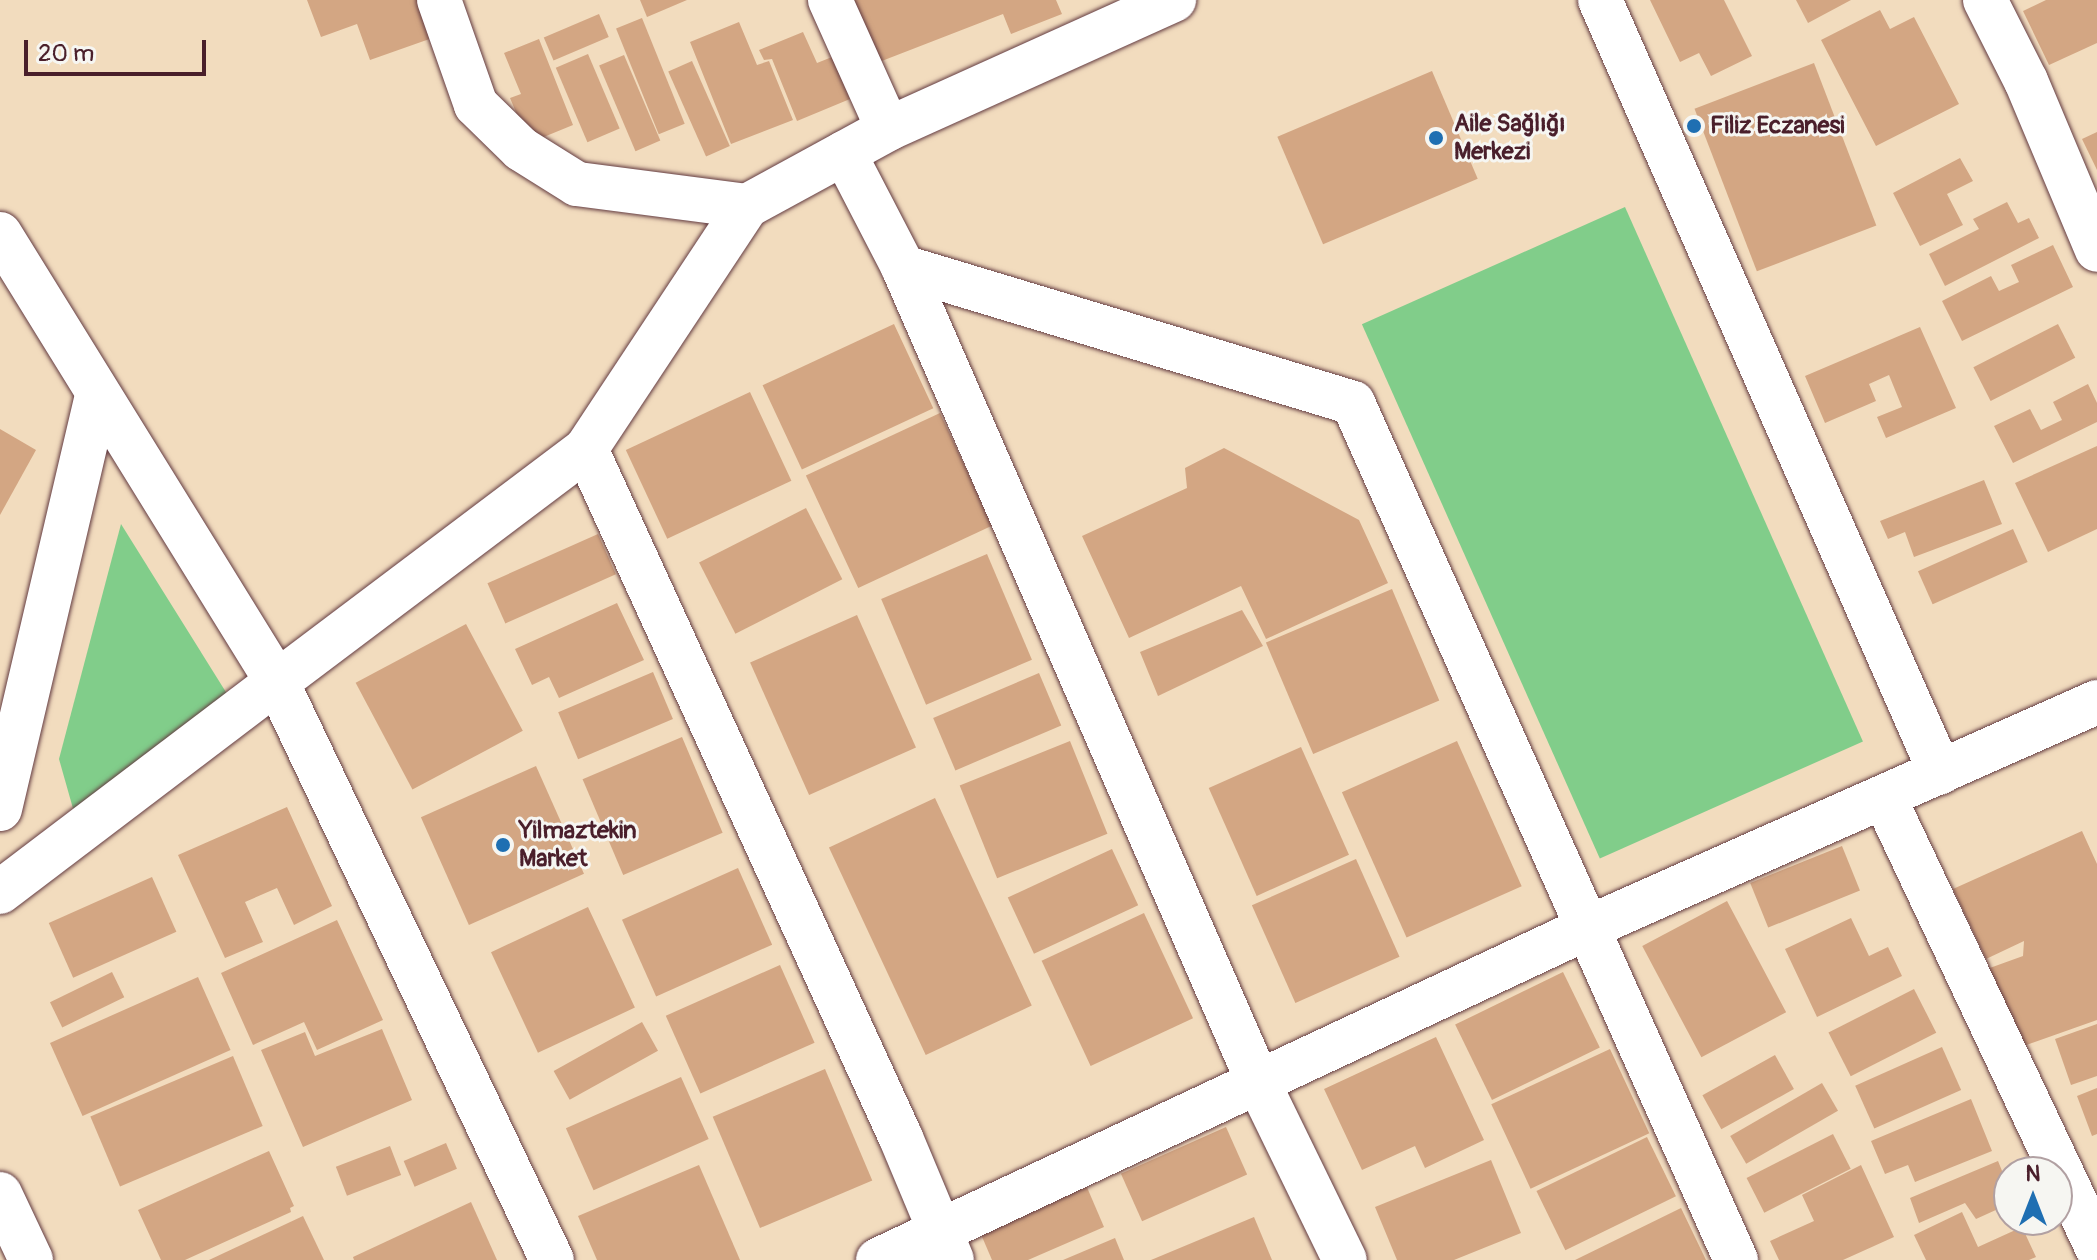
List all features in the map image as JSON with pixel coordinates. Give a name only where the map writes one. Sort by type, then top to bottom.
[{"type":"street","points":[[439,0],[476,105],[521,149],[577,184],[747,206]]},
{"type":"street","points":[[830,0],[888,129]]},
{"type":"street","points":[[0,892],[586,449],[747,206],[888,129],[1174,0]]},
{"type":"street","points":[[1600,0],[1940,772]]},
{"type":"street","points":[[1985,0],[2026,81],[2097,250]]},
{"type":"street","points":[[844,153],[903,267],[1258,1082],[1345,1260]]},
{"type":"street","points":[[0,234],[277,682],[552,1260]]},
{"type":"street","points":[[903,267],[1353,403],[1736,1260]]},
{"type":"street","points":[[0,292],[44,309]]},
{"type":"street","points":[[0,809],[97,394]]},
{"type":"street","points":[[586,449],[901,1138],[945,1246]]},
{"type":"street","points":[[878,1260],[945,1246],[1258,1082],[1587,928],[2097,702]]},
{"type":"street","points":[[1884,797],[2097,1248]]},
{"type":"street","points":[[0,1194],[31,1260]]},
{"type":"green space","points":[[1625,207],[1863,741],[1600,859],[1362,324]]},
{"type":"green space","points":[[121,524],[229,697],[74,812],[59,759]]},
{"type":"building","points":[[307,0],[424,0],[438,36],[370,60],[357,24],[321,37]]},
{"type":"building","points":[[640,0],[687,0],[647,17]]},
{"type":"building","points":[[849,0],[1056,0],[1062,14],[1011,34],[1003,14],[874,64]]},
{"type":"building","points":[[1650,0],[1724,0],[1752,56],[1711,76],[1699,53],[1680,62]]},
{"type":"building","points":[[1796,0],[1851,0],[1808,23]]},
{"type":"building","points":[[2046,0],[2097,0],[2097,43],[2049,65],[2023,11]]},
{"type":"building","points":[[1880,10],[1890,29],[1914,17],[1959,104],[1876,146],[1821,40]]},
{"type":"building","points":[[599,14],[609,37],[554,60],[544,37]]},
{"type":"building","points":[[642,18],[685,124],[659,134],[616,28]]},
{"type":"building","points":[[739,22],[757,65],[769,61],[793,120],[731,144],[690,42]]},
{"type":"building","points":[[803,32],[817,63],[832,57],[850,99],[797,121],[772,59],[764,60],[759,50]]},
{"type":"building","points":[[539,39],[573,125],[529,143],[510,98],[521,94],[504,53]]},
{"type":"building","points":[[588,54],[620,129],[587,142],[556,68]]},
{"type":"building","points":[[624,55],[660,141],[635,151],[599,66]]},
{"type":"building","points":[[692,61],[730,146],[706,157],[668,72]]},
{"type":"building","points":[[1814,63],[1876,225],[1757,271],[1695,109]]},
{"type":"building","points":[[1432,71],[1478,179],[1323,244],[1277,137]]},
{"type":"building","points":[[2097,132],[2097,170],[2082,139]]},
{"type":"building","points":[[1960,158],[1973,181],[1947,194],[1963,225],[1920,246],[1893,193]]},
{"type":"building","points":[[2007,202],[2018,223],[2029,218],[2039,238],[1945,286],[1929,254],[1979,229],[1973,219]]},
{"type":"building","points":[[2053,245],[2073,287],[1962,341],[1942,301],[1991,276],[1999,291],[2019,282],[2011,265]]},
{"type":"building","points":[[894,324],[933,408],[802,470],[763,385]]},
{"type":"building","points":[[2058,324],[2075,358],[1991,401],[1973,367]]},
{"type":"building","points":[[1920,327],[1956,408],[1886,438],[1877,417],[1902,407],[1889,375],[1869,384],[1876,401],[1825,423],[1805,376]]},
{"type":"building","points":[[2088,384],[2097,403],[2097,422],[2013,463],[1994,426],[2030,409],[2041,430],[2062,420],[2053,402]]},
{"type":"building","points":[[750,392],[791,481],[667,539],[626,450]]},
{"type":"building","points":[[940,413],[992,525],[858,588],[806,476]]},
{"type":"building","points":[[0,429],[36,450],[0,515]]},
{"type":"building","points":[[2097,446],[2097,529],[2048,552],[2015,483]]},
{"type":"building","points":[[1224,448],[1359,520],[1388,583],[1266,639],[1241,586],[1129,638],[1082,536],[1187,488],[1185,468]]},
{"type":"building","points":[[1984,480],[2002,524],[1914,557],[1905,532],[1888,539],[1880,521]]},
{"type":"building","points":[[806,508],[842,579],[735,634],[699,562]]},
{"type":"building","points":[[2013,529],[2028,562],[1933,604],[1918,571]]},
{"type":"building","points":[[598,534],[616,574],[505,623],[487,583]]},
{"type":"building","points":[[987,554],[1032,660],[926,705],[881,599]]},
{"type":"building","points":[[1392,589],[1439,700],[1313,754],[1266,643]]},
{"type":"building","points":[[617,603],[644,660],[559,698],[549,677],[532,685],[515,649]]},
{"type":"building","points":[[1242,610],[1263,646],[1158,696],[1140,652]]},
{"type":"building","points":[[857,615],[916,747],[809,795],[750,663]]},
{"type":"building","points":[[466,624],[523,731],[412,790],[356,683]]},
{"type":"building","points":[[653,672],[673,719],[578,759],[558,712]]},
{"type":"building","points":[[1039,673],[1061,725],[955,770],[933,718]]},
{"type":"building","points":[[682,737],[723,833],[623,875],[583,779]]},
{"type":"building","points":[[1070,741],[1107,834],[997,878],[960,786]]},
{"type":"building","points":[[1457,741],[1522,886],[1407,938],[1342,792]]},
{"type":"building","points":[[1301,747],[1349,855],[1257,896],[1209,788]]},
{"type":"building","points":[[536,766],[584,874],[469,925],[421,817]]},
{"type":"building","points":[[935,798],[1032,1006],[926,1055],[829,847]]},
{"type":"building","points":[[287,807],[332,906],[294,925],[277,888],[245,902],[263,942],[225,958],[178,855]]},
{"type":"building","points":[[2082,831],[2097,864],[2097,1020],[2015,1049],[1987,969],[2023,956],[2024,941],[1986,959],[1953,889]]},
{"type":"building","points":[[1842,846],[1860,891],[1768,928],[1750,883]]},
{"type":"building","points":[[1112,849],[1138,905],[1034,954],[1008,898]]},
{"type":"building","points":[[1356,859],[1400,957],[1295,1003],[1252,905]]},
{"type":"building","points":[[738,868],[772,945],[656,996],[622,920]]},
{"type":"building","points":[[152,877],[176,932],[73,978],[49,923]]},
{"type":"building","points":[[1727,901],[1786,1012],[1701,1057],[1642,946]]},
{"type":"building","points":[[588,907],[635,1008],[538,1053],[491,952]]},
{"type":"building","points":[[1144,913],[1193,1018],[1091,1066],[1042,961]]},
{"type":"building","points":[[1851,918],[1869,956],[1888,947],[1902,976],[1817,1017],[1785,949]]},
{"type":"building","points":[[337,920],[383,1020],[317,1050],[304,1022],[253,1045],[221,973]]},
{"type":"building","points":[[780,965],[815,1043],[700,1093],[666,1016]]},
{"type":"building","points":[[112,972],[124,997],[62,1027],[50,1002]]},
{"type":"building","points":[[1563,972],[1600,1047],[1492,1100],[1455,1025]]},
{"type":"building","points":[[198,977],[231,1050],[83,1116],[50,1043]]},
{"type":"building","points":[[1914,989],[1936,1033],[1851,1076],[1828,1033]]},
{"type":"building","points":[[642,1022],[658,1051],[570,1100],[554,1071]]},
{"type":"building","points":[[2097,1024],[2097,1076],[2071,1085],[2055,1039]]},
{"type":"building","points":[[382,1029],[412,1100],[303,1147],[261,1050],[305,1032],[315,1056]]},
{"type":"building","points":[[1436,1037],[1484,1140],[1425,1168],[1415,1146],[1362,1170],[1324,1089]]},
{"type":"building","points":[[1942,1047],[1961,1090],[1874,1129],[1855,1086]]},
{"type":"building","points":[[1610,1049],[1649,1133],[1531,1189],[1491,1104]]},
{"type":"building","points":[[1775,1055],[1794,1089],[1721,1129],[1702,1095]]},
{"type":"building","points":[[233,1056],[263,1126],[120,1187],[90,1117]]},
{"type":"building","points":[[825,1069],[872,1180],[760,1228],[713,1117]]},
{"type":"building","points":[[681,1077],[709,1139],[594,1190],[566,1128]]},
{"type":"building","points":[[1822,1083],[1838,1111],[1746,1164],[1730,1136]]},
{"type":"building","points":[[2097,1088],[2097,1134],[2092,1136],[2077,1096]]},
{"type":"building","points":[[1971,1099],[1992,1151],[1915,1182],[1908,1165],[1885,1174],[1871,1141]]},
{"type":"building","points":[[1226,1127],[1247,1175],[1142,1221],[1121,1174]]},
{"type":"building","points":[[1833,1134],[1851,1169],[1764,1213],[1747,1178]]},
{"type":"building","points":[[1647,1137],[1676,1196],[1565,1250],[1536,1191]]},
{"type":"building","points":[[446,1143],[457,1169],[415,1187],[404,1161]]},
{"type":"building","points":[[390,1146],[401,1175],[347,1196],[336,1167]]},
{"type":"building","points":[[269,1151],[294,1206],[290,1208],[291,1212],[185,1260],[161,1260],[138,1210]]},
{"type":"building","points":[[1491,1160],[1521,1233],[1454,1260],[1397,1260],[1375,1207]]},
{"type":"building","points":[[1993,1163],[1993,1211],[1976,1219],[1965,1203],[1919,1223],[1910,1198]]},
{"type":"building","points":[[699,1165],[740,1260],[597,1260],[578,1216]]},
{"type":"building","points":[[1861,1165],[1894,1237],[1843,1260],[1779,1260],[1770,1241],[1814,1221],[1802,1195]]},
{"type":"building","points":[[1083,1178],[1104,1227],[1028,1260],[992,1260],[977,1225]]},
{"type":"building","points":[[471,1202],[497,1260],[354,1260],[353,1257]]},
{"type":"building","points":[[1681,1208],[1706,1260],[1575,1260]]},
{"type":"building","points":[[1962,1212],[1978,1247],[2002,1236],[2026,1236],[2036,1257],[2029,1260],[1926,1260],[1914,1235]]},
{"type":"building","points":[[303,1216],[324,1260],[209,1260]]},
{"type":"building","points":[[1254,1217],[1272,1260],[1151,1260]]},
{"type":"building","points":[[1115,1238],[1124,1260],[1063,1260]]},
{"type":"place","name":"Filiz Eczanesi","points":[[1694,126]]},
{"type":"place","name":"Aile Sağlığı Merkezi","points":[[1436,138]]},
{"type":"place","name":"Yilmaztekin Market","points":[[503,845]]}]
